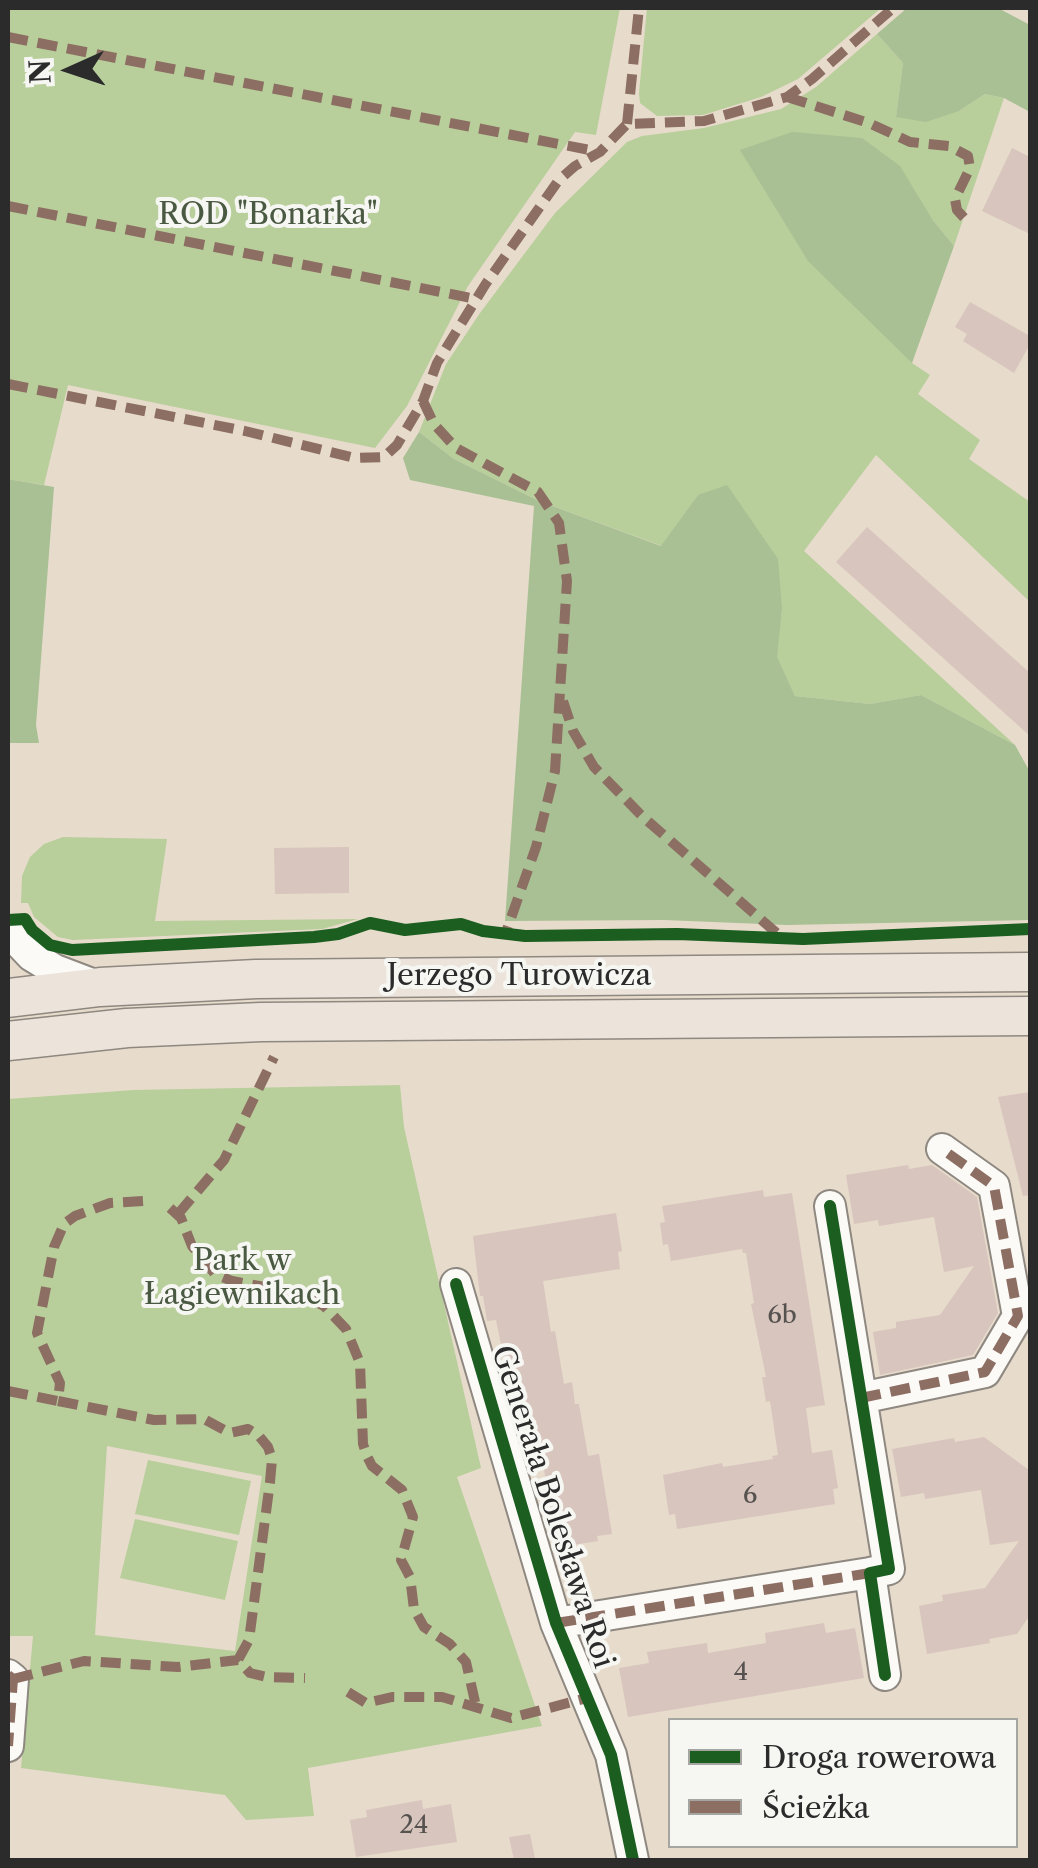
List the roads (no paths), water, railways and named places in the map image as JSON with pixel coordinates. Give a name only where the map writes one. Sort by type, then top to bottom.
[{"type":"main road","name":"Jerzego Turowicza","points":[[8,998],[100,987],[328,978],[1030,972]]},
{"type":"main road","name":"Jerzego Turowicza","points":[[8,1041],[127,1028],[300,1021],[1030,1016]]},
{"type":"street","points":[[8,931],[32,956],[54,970],[100,987]]},
{"type":"street","points":[[861,1398],[985,1372],[1018,1316],[994,1186],[942,1149]]},
{"type":"street","points":[[556,1623],[889,1569],[830,1206]]},
{"type":"street","name":"Generała Bolesława Roi","points":[[456,1284],[556,1623],[611,1754],[632,1860]]},
{"type":"street","points":[[870,1573],[885,1675]]},
{"type":"street","points":[[8,1675],[13,1680],[8,1746]]},
{"type":"park label","name":"ROD \"Bonarka\"","points":[[268,215]]},
{"type":"park label","name":"Park w Łagiewnikach","points":[[242,1278]]}]
